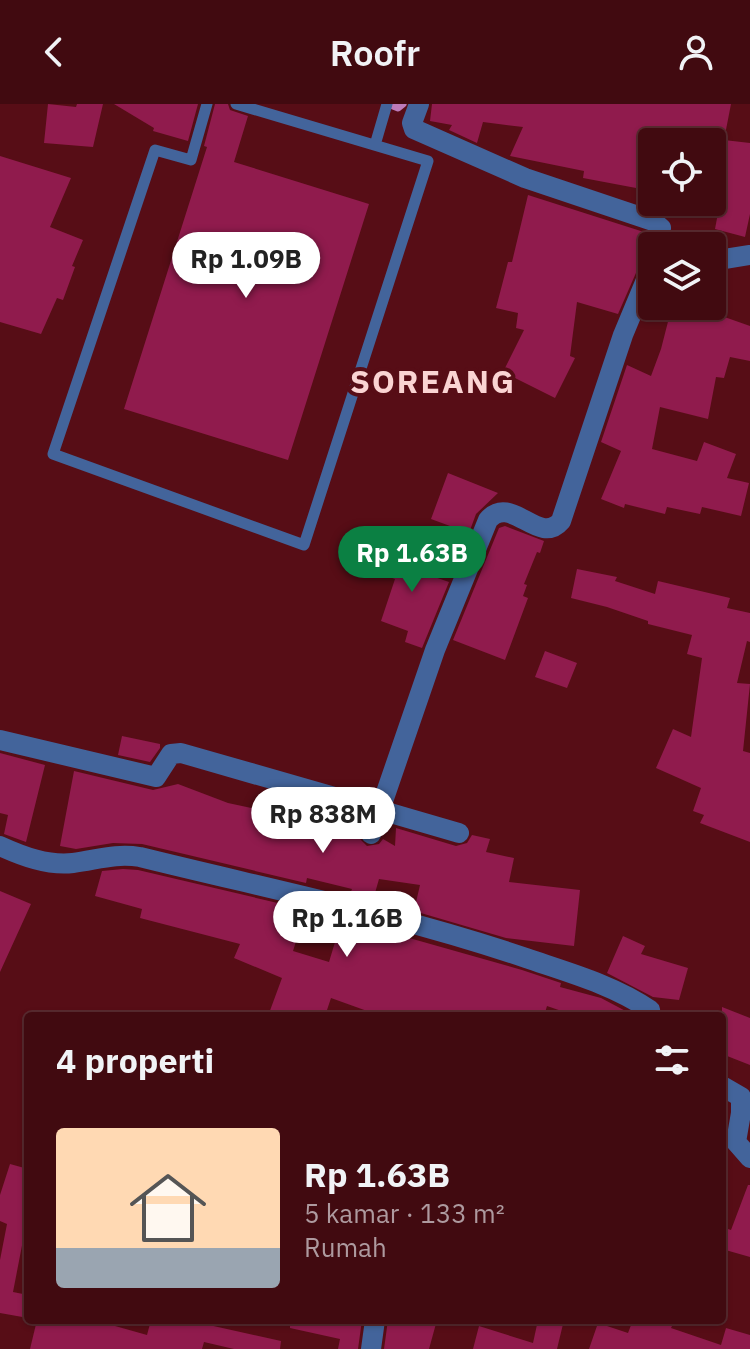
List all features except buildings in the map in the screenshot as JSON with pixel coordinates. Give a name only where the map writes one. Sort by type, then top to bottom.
[{"type":"street","points":[[419,104],[412,123],[414,129],[525,178],[653,221],[661,228],[660,232]]},
{"type":"street","points":[[726,259],[750,255]]},
{"type":"street","points":[[371,834],[435,650],[488,520],[493,514],[506,511],[546,530],[555,528],[561,521],[623,335],[638,300]]},
{"type":"street","points":[[0,740],[156,777],[171,754],[181,753],[459,833]]},
{"type":"street","points":[[0,846],[45,862],[71,863],[122,854],[140,857],[413,922],[569,973],[634,1001],[650,1012]]},
{"type":"street","points":[[726,1088],[741,1097],[736,1142],[750,1158]]},
{"type":"street","points":[[371,1349],[374,1324]]},
{"type":"lane","points":[[207,104],[191,160],[155,150],[53,454],[304,545],[428,161],[236,104]]},
{"type":"lane","points":[[375,145],[387,104]]},
{"type":"waterway","points":[[393,106],[398,108],[403,104]]},
{"type":"district","name":"SOREANG","points":[[433,382]]}]
